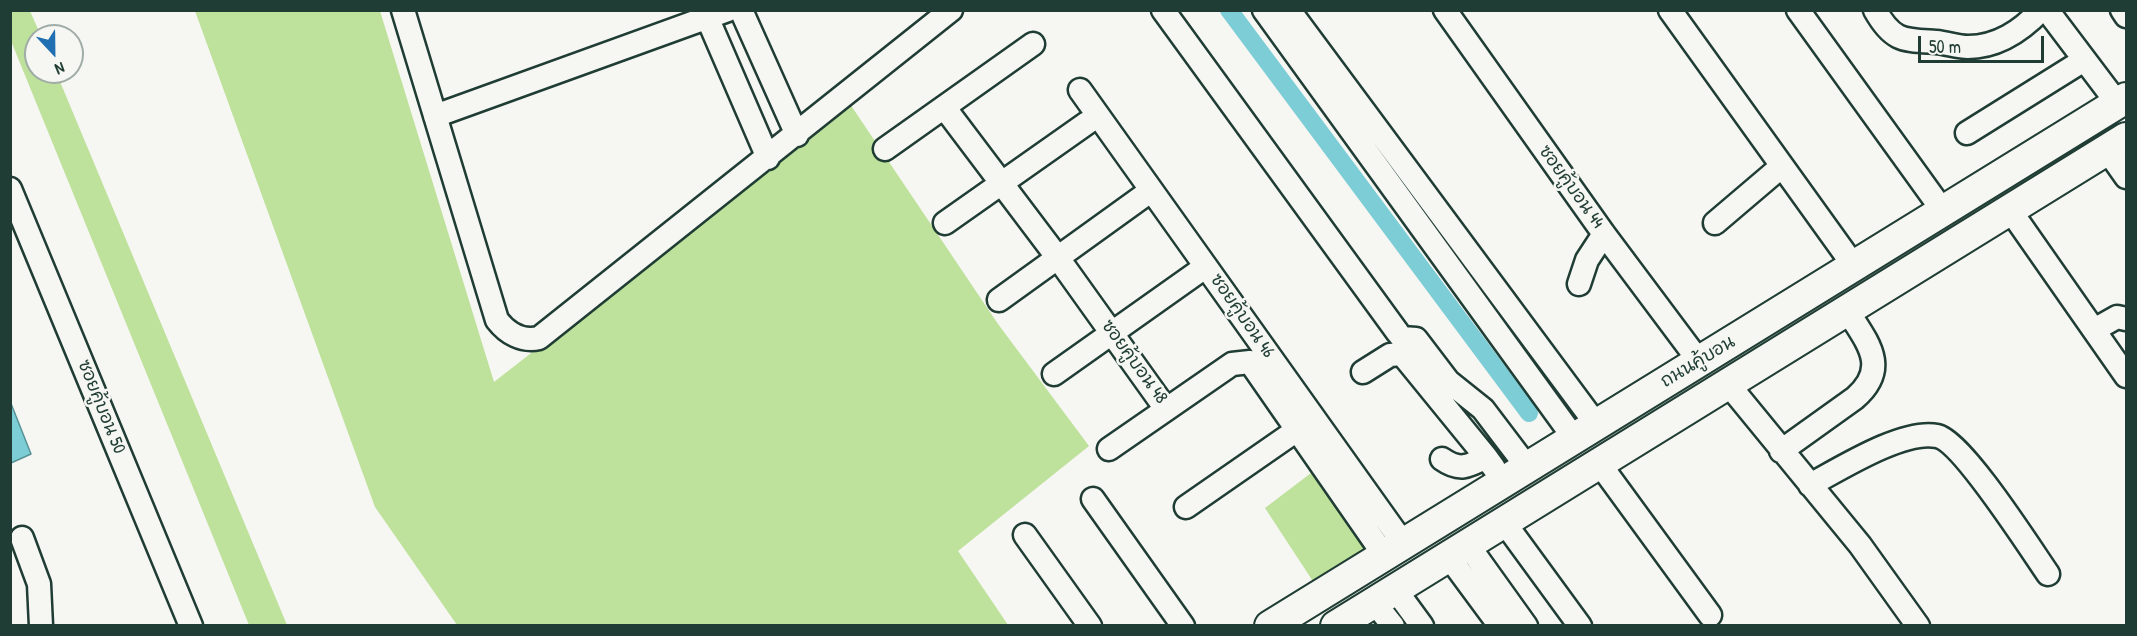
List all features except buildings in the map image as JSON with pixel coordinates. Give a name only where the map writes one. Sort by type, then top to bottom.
[{"type":"main road","name":"ถนนคู้บอน","points":[[1270,626],[2122,101]]},
{"type":"main road","name":"ถนนคู้บอน","points":[[1337,625],[2117,144]]},
{"type":"street","points":[[403,10],[498,320],[509,332],[527,339],[539,338],[797,135],[951,10]]},
{"type":"street","points":[[741,10],[797,135]]},
{"type":"street","points":[[1162,10],[1402,338],[1416,339],[1449,381],[1483,409],[1515,474]]},
{"type":"street","points":[[1264,10],[1585,431]]},
{"type":"street","points":[[1289,10],[1585,431]]},
{"type":"street","name":"ซอยคู้บอน 44","points":[[1445,10],[1604,234],[1699,361]]},
{"type":"street","points":[[1670,10],[1854,266]]},
{"type":"street","points":[[1798,10],[1943,211]]},
{"type":"street","points":[[1875,10],[1887,28],[1905,41],[1969,47],[1991,44],[2008,37],[2024,28],[2041,10]]},
{"type":"street","points":[[2047,10],[2084,60],[2122,101]]},
{"type":"street","points":[[2122,10],[2127,16]]},
{"type":"street","points":[[435,116],[713,13],[733,79],[768,158]]},
{"type":"street","points":[[885,149],[1033,44]]},
{"type":"street","points":[[1967,134],[2084,60]]},
{"type":"street","points":[[733,79],[765,64]]},
{"type":"street","name":"ซอยคู้บอน 46","points":[[1080,90],[1394,549]]},
{"type":"street","name":"ซอยคู้บอน 48","points":[[944,108],[1002,182],[1166,409],[1232,364],[1250,362],[1297,430],[1394,549]]},
{"type":"street","points":[[945,223],[1087,123]]},
{"type":"street","points":[[2117,144],[2127,177]]},
{"type":"street","points":[[1715,222],[1782,166]]},
{"type":"street","name":"ซอยคู้บอน 50","points":[[10,189],[191,626]]},
{"type":"street","points":[[999,300],[1142,197]]},
{"type":"street","points":[[2010,210],[2127,376]]},
{"type":"street","points":[[1579,284],[1587,260],[1604,234]]},
{"type":"street","points":[[1054,374],[1198,272]]},
{"type":"street","points":[[1781,451],[1855,398],[1866,389],[1872,377],[1875,365],[1873,354],[1847,310]]},
{"type":"street","points":[[2094,330],[2117,317],[2127,319]]},
{"type":"street","points":[[1363,372],[1390,355],[1402,354],[1486,458],[1515,474]]},
{"type":"street","points":[[1728,384],[1860,546],[1918,626]]},
{"type":"street","points":[[1109,449],[1166,409]]},
{"type":"street","points":[[1186,507],[1297,430]]},
{"type":"street","points":[[1810,484],[1890,445],[1916,436],[1939,436],[1948,440],[1961,452],[2048,574]]},
{"type":"street","points":[[1442,459],[1456,468],[1463,468],[1486,458]]},
{"type":"street","points":[[1599,463],[1710,615]]},
{"type":"street","points":[[1093,499],[1183,626]]},
{"type":"street","points":[[1504,522],[1580,626]]},
{"type":"street","points":[[1025,535],[1090,626]]},
{"type":"street","points":[[22,538],[39,584],[41,626]]},
{"type":"street","points":[[1459,551],[1500,626]]},
{"type":"street","points":[[1459,551],[1526,626]]},
{"type":"street","points":[[1385,596],[1393,626]]},
{"type":"street","points":[[1385,596],[1422,626]]},
{"type":"green space","points":[[10,11],[30,11],[36,24],[24,24],[24,73],[11,41]]},
{"type":"green space","points":[[195,11],[380,11],[494,382],[850,104],[998,324],[1089,446],[958,551],[1008,625],[457,625],[375,507]]},
{"type":"green space","points":[[29,84],[61,84],[287,625],[249,625]]},
{"type":"green space","points":[[1315,470],[1371,557],[1318,589],[1265,508]]},
{"type":"water","points":[[10,401],[31,454],[11,463],[10,463]]},
{"type":"waterway","points":[[1229,10],[1529,413]]}]
